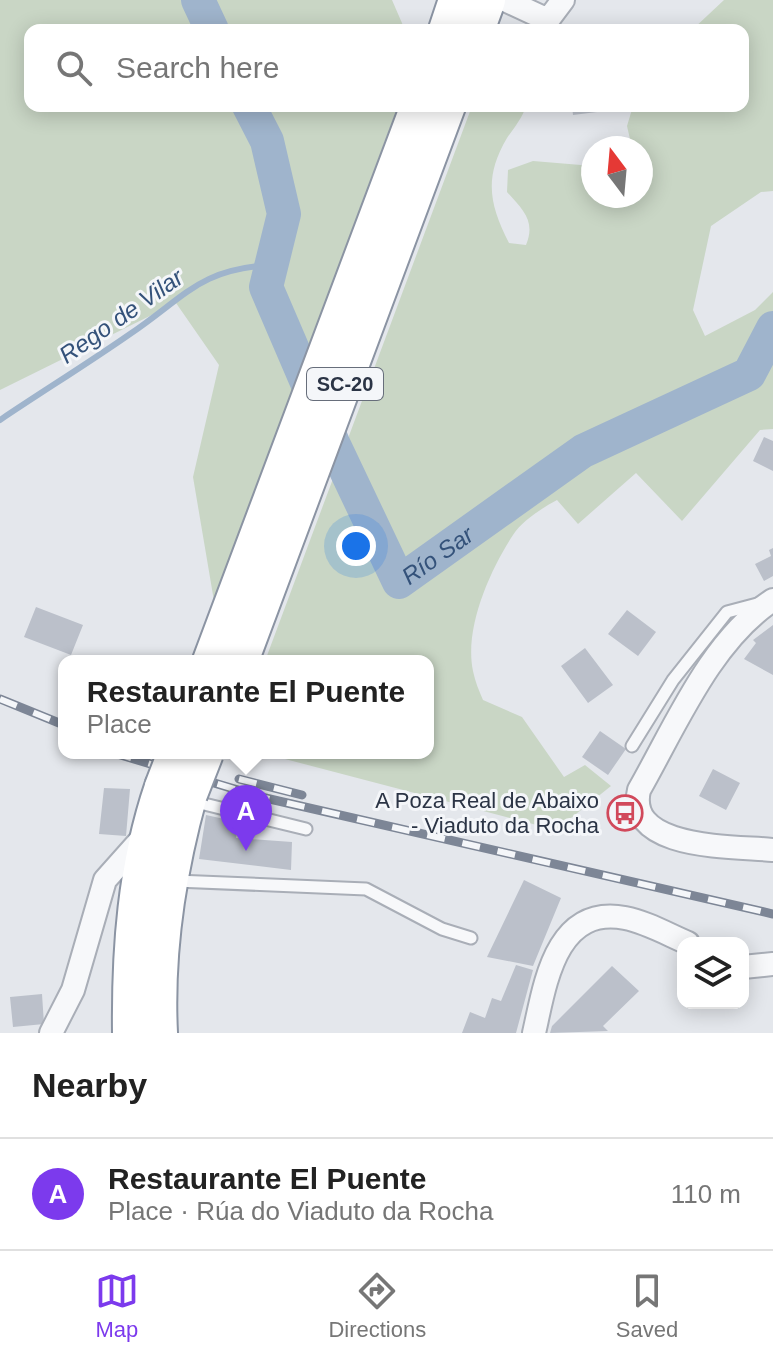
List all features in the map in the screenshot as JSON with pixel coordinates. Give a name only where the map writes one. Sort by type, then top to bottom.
[{"type":"highway","points":[[457,15],[487,0]]},
{"type":"highway","name":"SC-20","points":[[213,655],[417,112]]},
{"type":"highway","name":"SC-20","points":[[242,655],[445,112]]},
{"type":"highway","points":[[163,1020],[167,881],[180,794],[177,759]]},
{"type":"highway","points":[[131,1033],[133,939],[149,831],[180,794],[201,759]]},
{"type":"street","points":[[505,0],[548,20],[563,0]]},
{"type":"street","points":[[771,601],[744,621],[723,646],[639,790],[637,800],[639,810],[649,823],[669,839],[773,850]]},
{"type":"street","points":[[51,1033],[73,990],[105,880],[149,831]]},
{"type":"street","points":[[534,1033],[556,952],[572,931],[614,917],[647,925],[677,938]]},
{"type":"street","points":[[749,966],[773,964]]},
{"type":"lane","points":[[632,746],[673,680],[727,612],[743,605],[771,601]]},
{"type":"lane","points":[[180,794],[306,829]]},
{"type":"lane","points":[[167,881],[366,889],[442,929],[471,938]]},
{"type":"green space","points":[[0,0],[392,0],[402,24],[24,24],[24,112],[396,112],[214,601],[193,477],[219,365],[176,303],[0,390]]},
{"type":"green space","points":[[724,0],[773,0],[773,191],[761,192],[711,226],[693,310],[705,336],[755,310],[773,292],[773,429],[760,430],[682,521],[636,473],[578,524],[557,500],[539,511],[517,530],[504,549],[481,600],[472,637],[473,671],[483,700],[522,717],[564,777],[585,765],[611,786],[556,830],[285,759],[434,759],[434,655],[267,655],[470,112],[524,112],[500,152],[492,178],[497,216],[509,243],[526,245],[530,229],[523,210],[507,192],[508,170],[533,161],[581,165],[581,208],[653,208],[653,136],[629,136],[627,126],[631,112],[749,112],[749,24],[698,24]]},
{"type":"building","points":[[764,437],[773,441],[773,471],[753,461]]},
{"type":"building","points":[[773,548],[773,576],[764,581],[755,564],[771,556],[769,550]]},
{"type":"building","points":[[36,607],[83,625],[71,655],[24,637]]},
{"type":"building","points":[[627,610],[656,632],[638,656],[608,634]]},
{"type":"building","points":[[773,625],[773,675],[744,659],[756,643],[753,640]]},
{"type":"building","points":[[585,648],[613,685],[588,703],[561,666]]},
{"type":"building","points":[[600,731],[626,749],[608,775],[582,757]]},
{"type":"building","points":[[713,769],[740,783],[726,810],[699,796]]},
{"type":"building","points":[[104,788],[130,789],[126,836],[99,834]]},
{"type":"building","points":[[206,815],[238,822],[236,838],[292,842],[291,870],[199,859]]},
{"type":"building","points":[[524,880],[561,898],[533,966],[487,957]]},
{"type":"building","points":[[516,965],[533,970],[516,1033],[462,1033],[470,1012],[485,1018],[492,998],[501,1001]]},
{"type":"building","points":[[612,966],[639,991],[603,1026],[608,1031],[550,1033],[552,1026]]},
{"type":"building","points":[[42,994],[44,1024],[13,1027],[10,997]]},
{"type":"waterway","name":"Río Sar","points":[[198,0],[209,24]]},
{"type":"waterway","name":"Río Sar","points":[[252,112],[267,141],[284,214],[266,287],[333,443],[399,582],[583,451],[749,374],[773,328]]},
{"type":"waterway","name":"Rego de Vilar","points":[[0,420],[114,345],[194,287],[226,272],[271,265]]},
{"type":"railway","points":[[0,699],[58,723]]},
{"type":"railway","points":[[134,759],[261,797],[773,914]]},
{"type":"railway","points":[[239,779],[302,795]]},
{"type":"place","name":"A Poza Real de Abaixo - Viaduto da Rocha","points":[[625,813]]},
{"type":"place","name":"Restaurante El Puente","points":[[246,851]]}]
